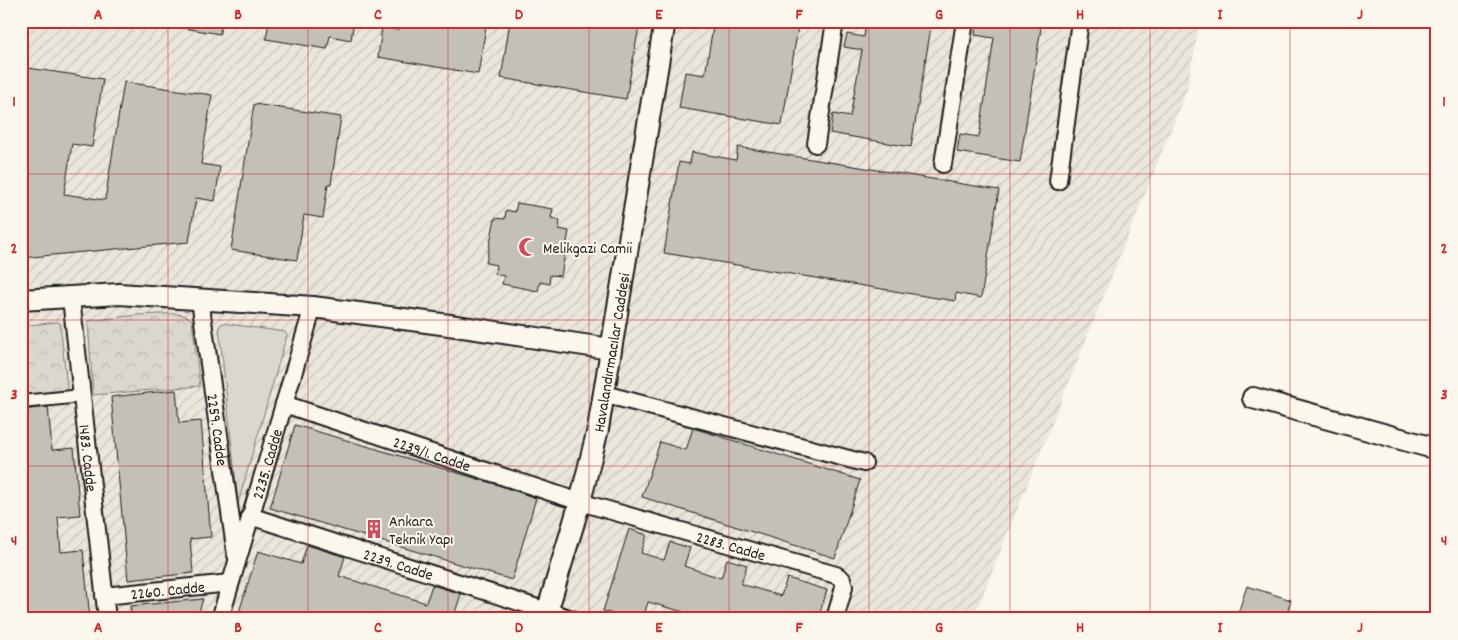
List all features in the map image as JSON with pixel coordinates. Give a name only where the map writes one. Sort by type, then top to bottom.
[{"type":"street","name":"Havalandırmacılar Caddesi","points":[[546,615],[580,502],[598,429],[665,21]]},
{"type":"street","points":[[816,144],[835,21]]},
{"type":"street","points":[[943,164],[965,21]]},
{"type":"street","points":[[1058,181],[1080,21]]},
{"type":"street","points":[[21,300],[119,294],[313,308],[448,325],[611,349]]},
{"type":"street","name":"1483. Cadde","points":[[70,298],[107,619]]},
{"type":"street","name":"2259. Cadde","points":[[200,300],[237,560]]},
{"type":"street","name":"2235. Cadde","points":[[220,618],[313,308]]},
{"type":"street","points":[[604,394],[864,463]]},
{"type":"street","points":[[21,402],[82,396]]},
{"type":"street","points":[[1252,398],[1437,449]]},
{"type":"street","name":"2239/1. Cadde","points":[[284,404],[580,502]]},
{"type":"street","name":"2283. Cadde","points":[[580,502],[836,575],[842,579],[844,587],[835,619]]},
{"type":"street","name":"2239. Cadde","points":[[250,516],[546,615],[572,619]]},
{"type":"street","name":"2260. Cadde","points":[[104,596],[230,583]]},
{"type":"shaded area","points":[[21,21],[1200,21],[1187,90],[973,619],[21,619]]},
{"type":"green space","points":[[172,314],[189,317],[192,320],[200,386],[93,395],[88,321],[137,315]]},
{"type":"green space","points":[[60,323],[68,396],[21,400],[21,326]]},
{"type":"green space","points":[[222,323],[285,332],[287,335],[238,503],[219,327]]},
{"type":"building","points":[[178,21],[222,21],[220,34],[178,27]]},
{"type":"building","points":[[269,21],[354,21],[351,40],[330,36],[327,49],[266,39]]},
{"type":"building","points":[[399,21],[487,21],[478,74],[378,57],[382,27],[398,30]]},
{"type":"building","points":[[510,21],[640,21],[626,99],[501,78]]},
{"type":"building","points":[[714,21],[799,21],[782,125],[679,108],[685,72],[705,75]]},
{"type":"building","points":[[866,21],[932,21],[911,147],[830,133],[833,114],[850,117],[862,50],[844,47],[847,34],[864,37]]},
{"type":"building","points":[[977,21],[1042,21],[1020,162],[957,152],[960,134],[979,137],[994,38],[975,35]]},
{"type":"building","points":[[21,67],[103,79],[92,147],[72,144],[64,194],[105,200],[124,82],[212,95],[201,164],[220,167],[215,201],[196,198],[189,242],[21,258]]},
{"type":"building","points":[[254,104],[341,117],[331,184],[328,184],[323,218],[304,215],[297,260],[231,250]]},
{"type":"building","points":[[738,147],[999,190],[981,298],[956,293],[955,301],[664,253],[679,162],[690,164],[692,152],[736,160]]},
{"type":"building","name":"Melikgazi Camii","points":[[517,203],[553,209],[551,218],[560,220],[559,229],[569,231],[561,276],[550,275],[549,284],[540,282],[538,291],[502,284],[504,276],[495,274],[496,265],[486,263],[495,218],[505,219],[506,210],[515,212]]},
{"type":"building","points":[[176,390],[179,423],[201,421],[211,537],[190,539],[193,573],[128,580],[111,397]]},
{"type":"building","points":[[48,407],[52,450],[74,448],[80,515],[58,517],[61,552],[83,550],[90,619],[21,619],[21,410]]},
{"type":"building","points":[[295,425],[495,484],[536,498],[512,580],[270,508]]},
{"type":"building","points":[[693,428],[860,480],[835,558],[642,497],[660,442],[686,450]]},
{"type":"building","points":[[629,529],[647,535],[641,553],[664,560],[670,542],[690,548],[684,566],[721,578],[727,559],[747,565],[741,584],[781,596],[787,578],[827,590],[818,619],[686,619],[687,613],[648,602],[643,619],[628,619],[603,611]]},
{"type":"building","points":[[307,545],[345,557],[339,576],[426,603],[432,585],[461,594],[453,619],[261,619],[239,612],[258,551],[301,564]]},
{"type":"building","points":[[1247,586],[1291,600],[1285,619],[1236,619]]},
{"type":"building","points":[[203,599],[197,619],[132,619],[130,606]]},
{"type":"place","name":"Melikgazi Camii","points":[[528,247]]},
{"type":"place","name":"Ankara Teknik Yapı","points":[[374,529]]}]
